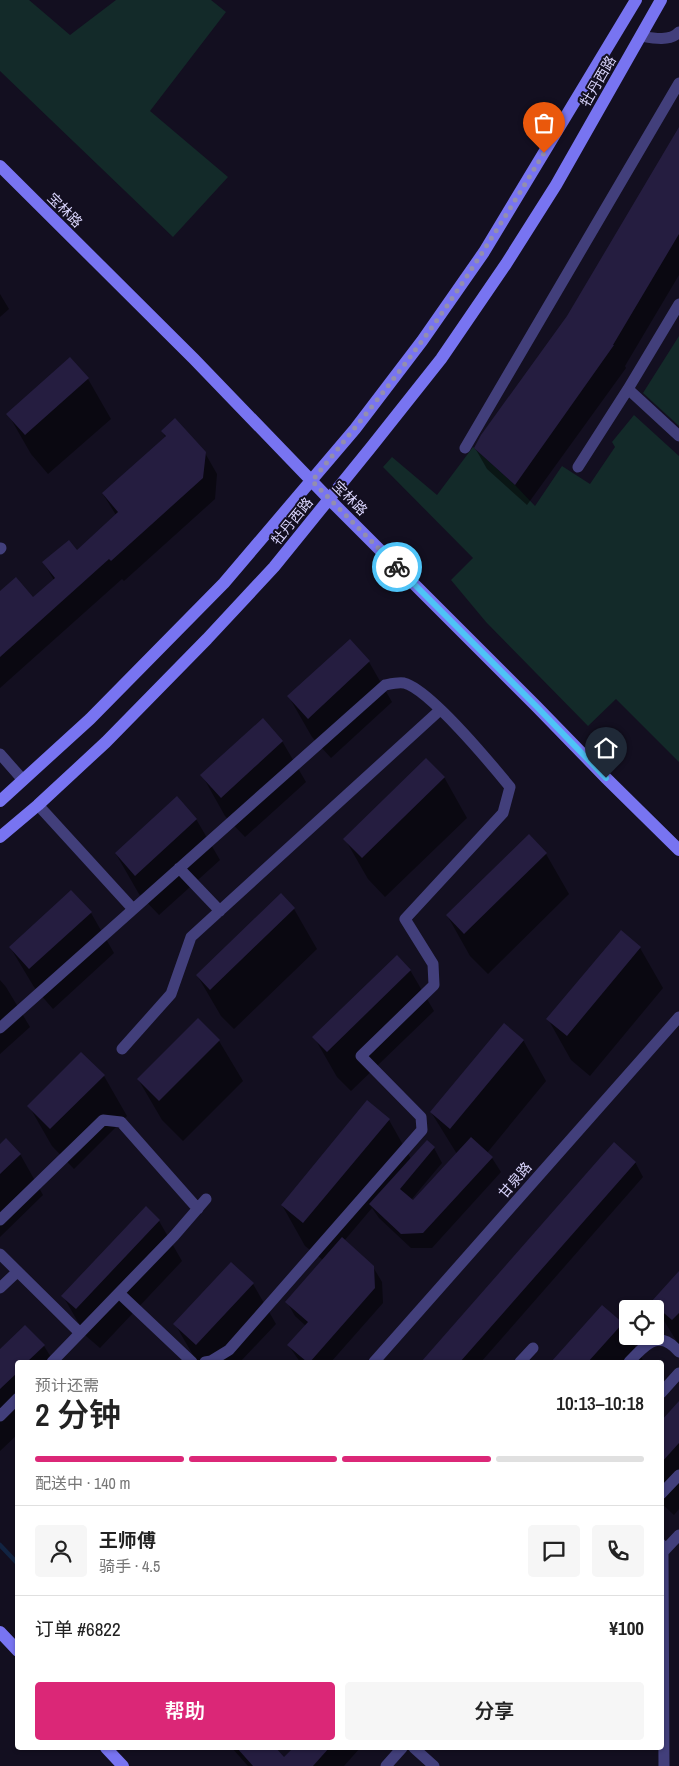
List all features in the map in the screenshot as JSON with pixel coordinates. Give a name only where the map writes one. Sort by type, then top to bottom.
[{"type":"street","name":"牡丹西路","points":[[0,801],[90,719],[218,590],[355,429],[422,341],[484,252],[636,0]]},
{"type":"street","name":"牡丹西路","points":[[0,837],[38,805],[106,742],[207,639],[274,567],[441,359],[506,264],[556,185],[662,0]]},
{"type":"street","points":[[640,36],[658,39],[676,36],[679,32]]},
{"type":"street","points":[[465,448],[679,83]]},
{"type":"street","name":"宝林路","points":[[0,166],[187,352],[329,499],[679,850]]},
{"type":"street","points":[[578,467],[679,304]]},
{"type":"street","points":[[628,389],[679,436]]},
{"type":"street","points":[[0,1028],[384,684],[403,683],[418,690],[480,751],[510,787],[503,814],[405,919],[433,964],[434,985],[361,1056],[421,1117],[422,1130],[229,1350],[213,1360]]},
{"type":"street","points":[[122,1049],[171,994],[191,937],[440,710]]},
{"type":"street","points":[[0,754],[23,780]]},
{"type":"street","points":[[38,805],[133,909]]},
{"type":"street","points":[[179,868],[220,911]]},
{"type":"street","name":"甘泉路","points":[[376,1360],[679,1016]]},
{"type":"street","points":[[0,1220],[103,1120],[121,1122],[198,1209]]},
{"type":"street","points":[[54,1360],[174,1236],[206,1199]]},
{"type":"street","points":[[0,1254],[80,1333]]},
{"type":"street","points":[[0,1288],[17,1272]]},
{"type":"street","points":[[119,1293],[190,1360]]},
{"type":"street","points":[[631,1360],[652,1341],[662,1340],[670,1343],[679,1352]]},
{"type":"street","points":[[522,1360],[533,1348]]},
{"type":"street","points":[[664,1390],[679,1373]]},
{"type":"street","points":[[0,1416],[15,1401]]},
{"type":"street","points":[[664,1491],[679,1474]]},
{"type":"street","points":[[664,1546],[679,1535]]},
{"type":"street","points":[[0,1632],[15,1648]]},
{"type":"street","points":[[108,1750],[123,1766]]},
{"type":"street","points":[[386,1766],[400,1750]]},
{"type":"street","points":[[416,1750],[434,1766]]},
{"type":"street","points":[[664,1750],[664,1766]]},
{"type":"green space","points":[[0,0],[29,0],[70,35],[116,0],[211,0],[226,12],[150,111],[228,177],[173,237],[0,71]]},
{"type":"green space","points":[[679,336],[679,426],[643,393]]},
{"type":"green space","points":[[634,415],[679,456],[679,762],[616,699],[588,726],[486,622],[451,580],[473,558],[383,467],[392,457],[437,495],[473,447],[535,506],[562,466],[590,484],[615,447],[612,442]]},
{"type":"building","points":[[679,127],[679,234],[614,345],[515,485],[474,448],[481,435],[567,316]]},
{"type":"building","points":[[70,357],[89,378],[25,435],[6,414]]},
{"type":"building","points":[[175,418],[206,452],[203,478],[0,657],[0,591],[16,577],[33,597],[55,578],[42,562],[69,540],[77,550],[118,512],[102,493],[166,436],[161,431]]},
{"type":"building","points":[[350,639],[370,661],[308,719],[287,696]]},
{"type":"building","points":[[263,718],[283,741],[221,798],[200,775]]},
{"type":"building","points":[[426,758],[445,777],[362,858],[343,839]]},
{"type":"building","points":[[177,796],[197,819],[135,876],[115,853]]},
{"type":"building","points":[[529,834],[547,853],[464,934],[446,915]]},
{"type":"building","points":[[71,890],[92,912],[29,969],[9,947]]},
{"type":"building","points":[[281,893],[295,908],[210,990],[196,975]]},
{"type":"building","points":[[621,930],[641,947],[567,1036],[546,1019]]},
{"type":"building","points":[[397,955],[411,970],[327,1052],[312,1037]]},
{"type":"building","points":[[198,1018],[220,1040],[159,1101],[137,1079]]},
{"type":"building","points":[[504,1023],[524,1040],[450,1129],[430,1112]]},
{"type":"building","points":[[81,1052],[105,1075],[50,1129],[27,1106]]},
{"type":"building","points":[[367,1100],[390,1119],[303,1223],[281,1205]]},
{"type":"building","points":[[471,1137],[493,1157],[423,1233],[401,1234],[369,1204],[427,1140],[435,1147],[400,1189],[413,1200]]},
{"type":"building","points":[[6,1138],[21,1154],[0,1174],[0,1144]]},
{"type":"building","points":[[614,1142],[636,1162],[462,1360],[423,1360]]},
{"type":"building","points":[[146,1206],[160,1220],[76,1309],[61,1296]]},
{"type":"building","points":[[342,1237],[374,1266],[375,1288],[312,1360],[305,1360],[287,1345],[308,1322],[285,1302]]},
{"type":"building","points":[[231,1262],[254,1283],[196,1345],[173,1324]]},
{"type":"building","points":[[679,1271],[679,1313],[672,1320],[664,1313],[664,1300],[653,1300]]},
{"type":"building","points":[[602,1305],[619,1320],[619,1327],[590,1360],[553,1360]]},
{"type":"building","points":[[25,1325],[45,1345],[29,1360],[15,1360],[15,1375],[0,1389],[0,1349]]},
{"type":"building","points":[[679,1401],[679,1443],[664,1460],[664,1418]]},
{"type":"building","points":[[239,1750],[278,1750],[284,1757],[291,1750],[327,1750],[313,1766],[253,1766]]},
{"type":"waterway","points":[[0,1545],[15,1561]]},
{"type":"way so far","points":[[397,567],[312,481],[355,429],[422,341],[484,252],[544,153]]},
{"type":"route","points":[[397,567],[606,778]]}]
